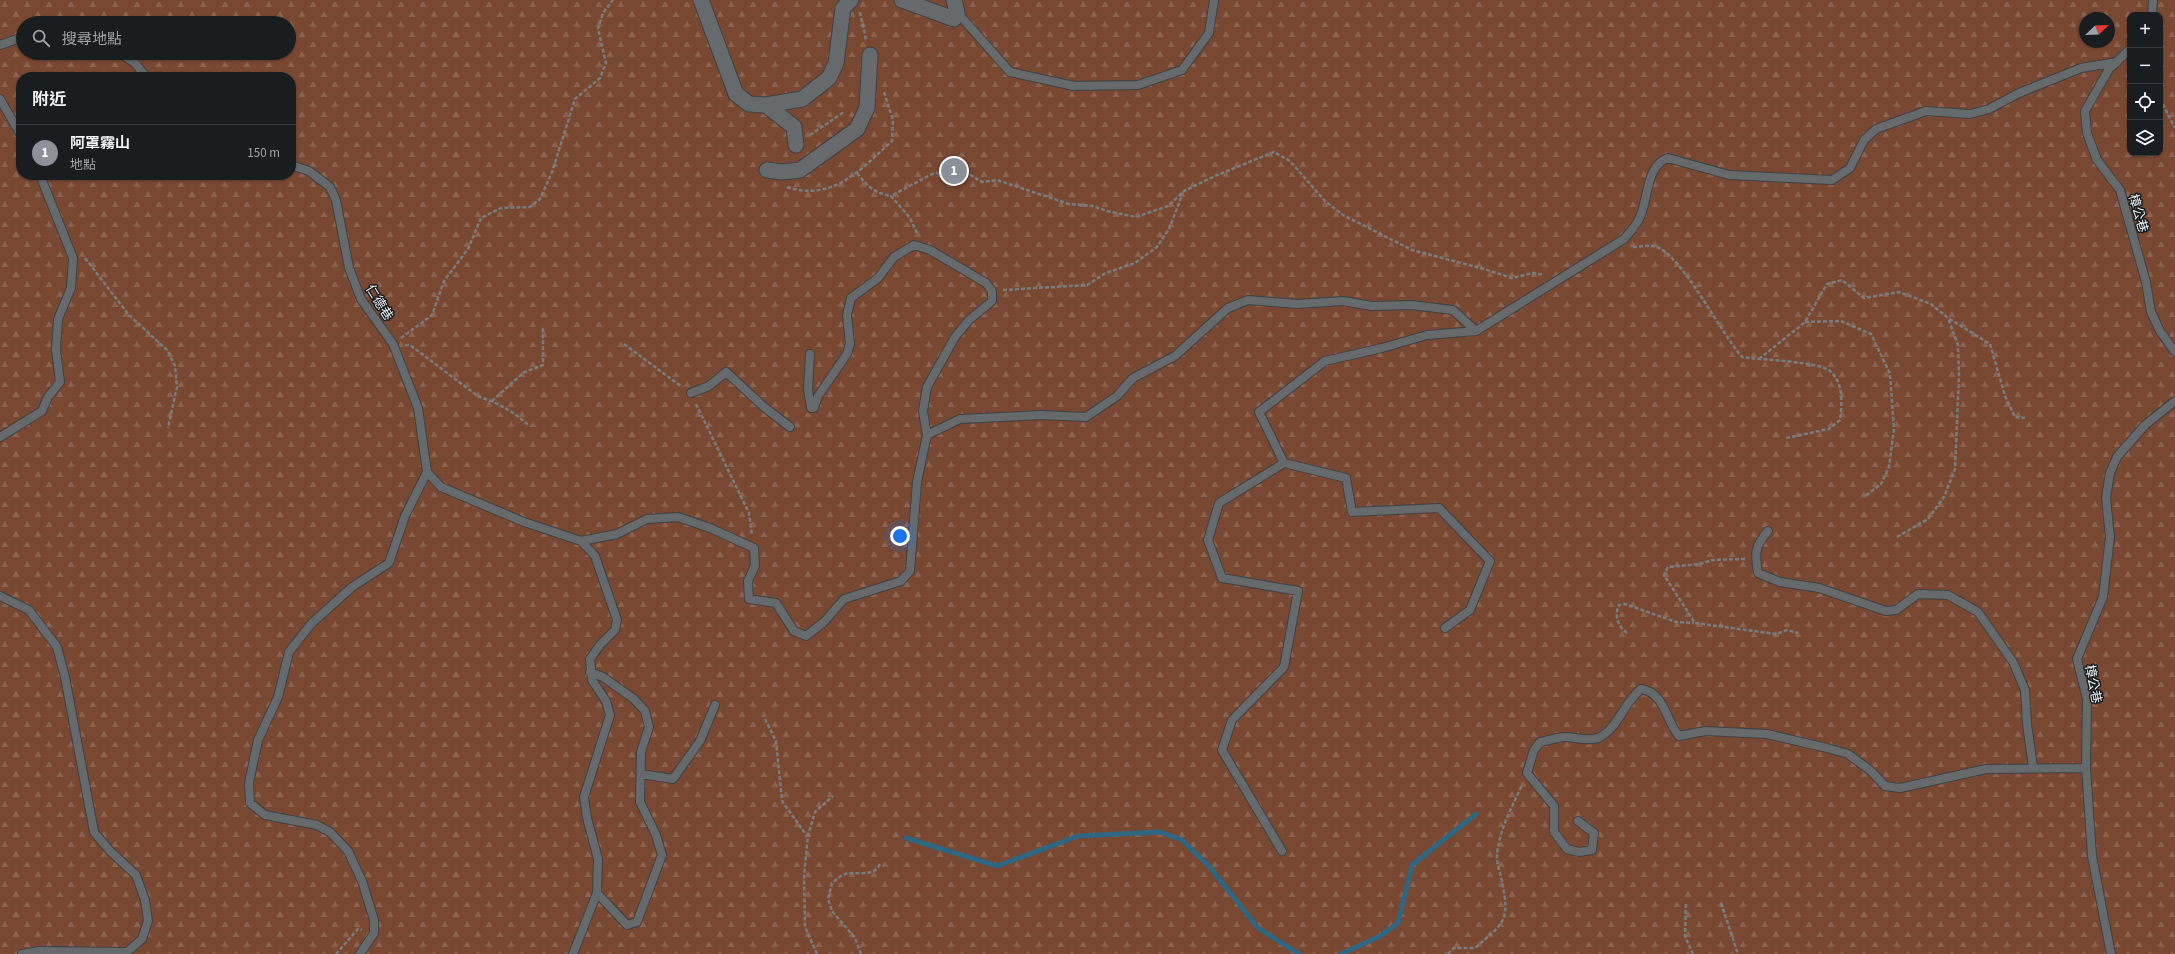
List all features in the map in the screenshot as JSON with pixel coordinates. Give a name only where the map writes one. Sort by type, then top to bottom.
[{"type":"street","points":[[701,0],[736,94],[749,104],[766,105],[802,99],[829,78],[836,63],[843,8],[851,0]]},
{"type":"street","points":[[902,0],[954,19],[956,6]]},
{"type":"street","points":[[767,170],[782,172],[800,170],[857,129],[867,108],[870,55]]},
{"type":"street","points":[[766,105],[794,127],[796,145]]},
{"type":"lane","points":[[956,6],[1010,72],[1074,86],[1138,85],[1182,70],[1209,33],[1214,0]]},
{"type":"lane","points":[[2152,12],[2153,0]]},
{"type":"lane","points":[[0,45],[16,39]]},
{"type":"lane","name":"樟公巷","points":[[2127,52],[2109,69],[2085,111],[2087,133],[2097,160],[2120,190],[2146,282],[2151,312],[2160,331],[2175,352]]},
{"type":"lane","points":[[130,60],[142,72]]},
{"type":"lane","points":[[1284,463],[1259,412],[1325,361],[1382,348],[1427,335],[1476,331],[1558,278],[1624,239],[1639,219],[1654,169],[1659,161],[1668,158],[1730,175],[1832,180],[1850,168],[1864,140],[1876,129],[1926,111],[1970,114],[1989,109],[2019,93],[2081,68],[2117,62]]},
{"type":"lane","points":[[0,99],[16,126]]},
{"type":"lane","name":"仁德巷","points":[[296,167],[309,171],[330,187],[336,200],[349,268],[361,299],[393,344],[418,408],[427,472]]},
{"type":"lane","points":[[0,437],[42,411],[48,397],[60,382],[56,349],[58,319],[71,288],[73,258],[42,180]]},
{"type":"lane","points":[[582,541],[617,534],[647,519],[678,517],[710,528],[754,548],[754,566],[748,581],[749,599],[776,603],[794,631],[806,636],[824,622],[844,599],[901,580],[910,571],[917,482],[927,435],[923,411],[927,387],[955,337],[969,320],[992,302],[992,291],[986,283],[930,250],[914,245],[894,257],[878,278],[851,298],[847,314],[850,344],[847,354],[821,391],[814,408],[811,408],[808,389],[810,354]]},
{"type":"lane","points":[[927,435],[960,419],[1041,415],[1086,418],[1117,396],[1132,378],[1175,356],[1228,308],[1248,300],[1297,304],[1343,301],[1372,306],[1411,305],[1453,310],[1476,331]]},
{"type":"lane","points":[[691,393],[709,386],[726,372],[764,407],[790,427]]},
{"type":"lane","name":"樟公巷","points":[[2111,954],[2092,856],[2086,768],[2087,699],[2077,659],[2103,597],[2110,537],[2106,498],[2110,473],[2117,457],[2145,425],[2175,401]]},
{"type":"lane","points":[[1282,851],[1222,750],[1232,720],[1284,668],[1298,591],[1222,578],[1208,540],[1219,504],[1284,463],[1346,478],[1352,512],[1439,508],[1490,561],[1470,610],[1445,628]]},
{"type":"lane","points":[[360,954],[374,933],[374,920],[362,881],[348,851],[330,832],[317,825],[265,815],[250,803],[249,783],[258,740],[278,697],[289,652],[311,624],[352,587],[389,563],[405,516],[427,472],[441,487],[524,522],[582,541],[596,556],[617,620],[615,630],[600,645],[590,659],[590,672],[592,680],[606,701],[610,715],[584,796],[586,818],[598,859],[597,894],[573,954]]},
{"type":"lane","points":[[1768,531],[1760,539],[1755,553],[1758,573],[1780,582],[1819,588],[1886,611],[1896,610],[1918,594],[1948,595],[1978,612],[2012,662],[2025,690],[2027,724],[2033,767]]},
{"type":"lane","points":[[0,596],[29,610],[57,647],[65,677],[94,832],[110,851],[136,875],[145,900],[148,921],[142,939],[127,952],[39,951],[22,954]]},
{"type":"lane","points":[[590,672],[603,677],[634,699],[645,711],[649,727],[641,752],[640,802],[662,855],[637,922],[627,925],[597,894]]},
{"type":"lane","points":[[1578,821],[1594,832],[1592,850],[1579,852],[1567,849],[1554,832],[1554,806],[1527,773],[1534,750],[1540,742],[1564,737],[1588,740],[1599,737],[1612,726],[1633,695],[1641,689],[1651,691],[1660,700],[1673,729],[1678,736],[1705,731],[1767,734],[1827,748],[1848,754],[1871,771],[1886,786],[1900,788],[1986,769],[2033,767],[2086,768]]},
{"type":"lane","points":[[641,774],[673,779],[700,741],[715,705]]},
{"type":"path","points":[[393,344],[432,315],[444,281],[468,249],[481,218],[502,208],[530,207],[540,199],[552,172],[575,99],[600,78],[606,63],[598,29],[603,12],[613,0]]},
{"type":"path","points":[[2163,105],[2175,128]]},
{"type":"path","points":[[857,173],[867,186],[880,194],[891,196],[932,174],[961,170],[982,182],[997,180],[1069,204],[1092,206],[1111,212],[1136,217],[1168,206],[1184,191],[1215,176],[1274,152],[1290,161],[1331,206],[1377,234],[1412,250],[1512,278],[1533,273],[1558,278]]},
{"type":"path","points":[[992,291],[1087,285],[1106,273],[1135,263],[1157,247],[1169,229],[1184,191]]},
{"type":"path","points":[[891,196],[910,218],[918,234],[914,245]]},
{"type":"path","points":[[1624,239],[1633,247],[1656,246],[1668,254],[1698,292],[1731,344],[1742,356],[1812,365],[1830,371],[1838,383],[1843,401],[1840,420],[1829,429],[1786,438]]},
{"type":"path","points":[[73,258],[84,257],[129,315],[167,350],[175,366],[177,387],[168,428]]},
{"type":"path","points":[[1758,359],[1805,322],[1827,284],[1842,280],[1864,298],[1899,292],[1931,304],[1948,318],[1990,344],[2005,396],[2015,417],[2025,418]]},
{"type":"path","points":[[1897,537],[1928,519],[1944,497],[1955,470],[1959,375],[1958,345],[1948,318]]},
{"type":"path","points":[[1805,322],[1841,322],[1871,334],[1890,374],[1894,430],[1889,467],[1881,484],[1864,497]]},
{"type":"path","points":[[492,401],[522,374],[544,365],[542,326]]},
{"type":"path","points":[[393,344],[410,345],[479,397],[492,401],[523,420],[529,426]]},
{"type":"path","points":[[624,344],[691,393],[749,513],[754,548]]},
{"type":"path","points":[[1695,623],[1664,575],[1668,567],[1700,564],[1712,560],[1746,559],[1758,573]]},
{"type":"path","points":[[1628,633],[1618,623],[1616,611],[1620,605],[1625,604],[1676,622],[1695,623],[1776,634],[1787,630],[1798,633]]},
{"type":"path","points":[[765,719],[776,741],[782,801],[808,836]]},
{"type":"path","points":[[1448,954],[1454,948],[1475,948],[1500,926],[1506,914],[1506,901],[1497,857],[1505,823],[1527,773]]},
{"type":"path","points":[[817,954],[805,927],[804,875],[808,836],[815,812],[834,796]]},
{"type":"path","points":[[861,954],[855,938],[832,911],[828,898],[832,883],[844,874],[871,873],[877,869],[880,864]]},
{"type":"path","points":[[1721,903],[1738,954]]},
{"type":"path","points":[[1686,904],[1685,936],[1693,954]]},
{"type":"path","points":[[336,954],[358,929],[374,933]]},
{"type":"green space","points":[[0,0],[2175,0],[2175,954],[0,954]]},
{"type":"waterway","points":[[1341,954],[1380,936],[1398,923],[1412,865],[1476,814]]},
{"type":"waterway","points":[[906,838],[997,866],[1078,836],[1160,832],[1182,840],[1209,866],[1258,928],[1299,954]]},
{"type":"place","name":"阿罩霧山","points":[[954,171]]}]
